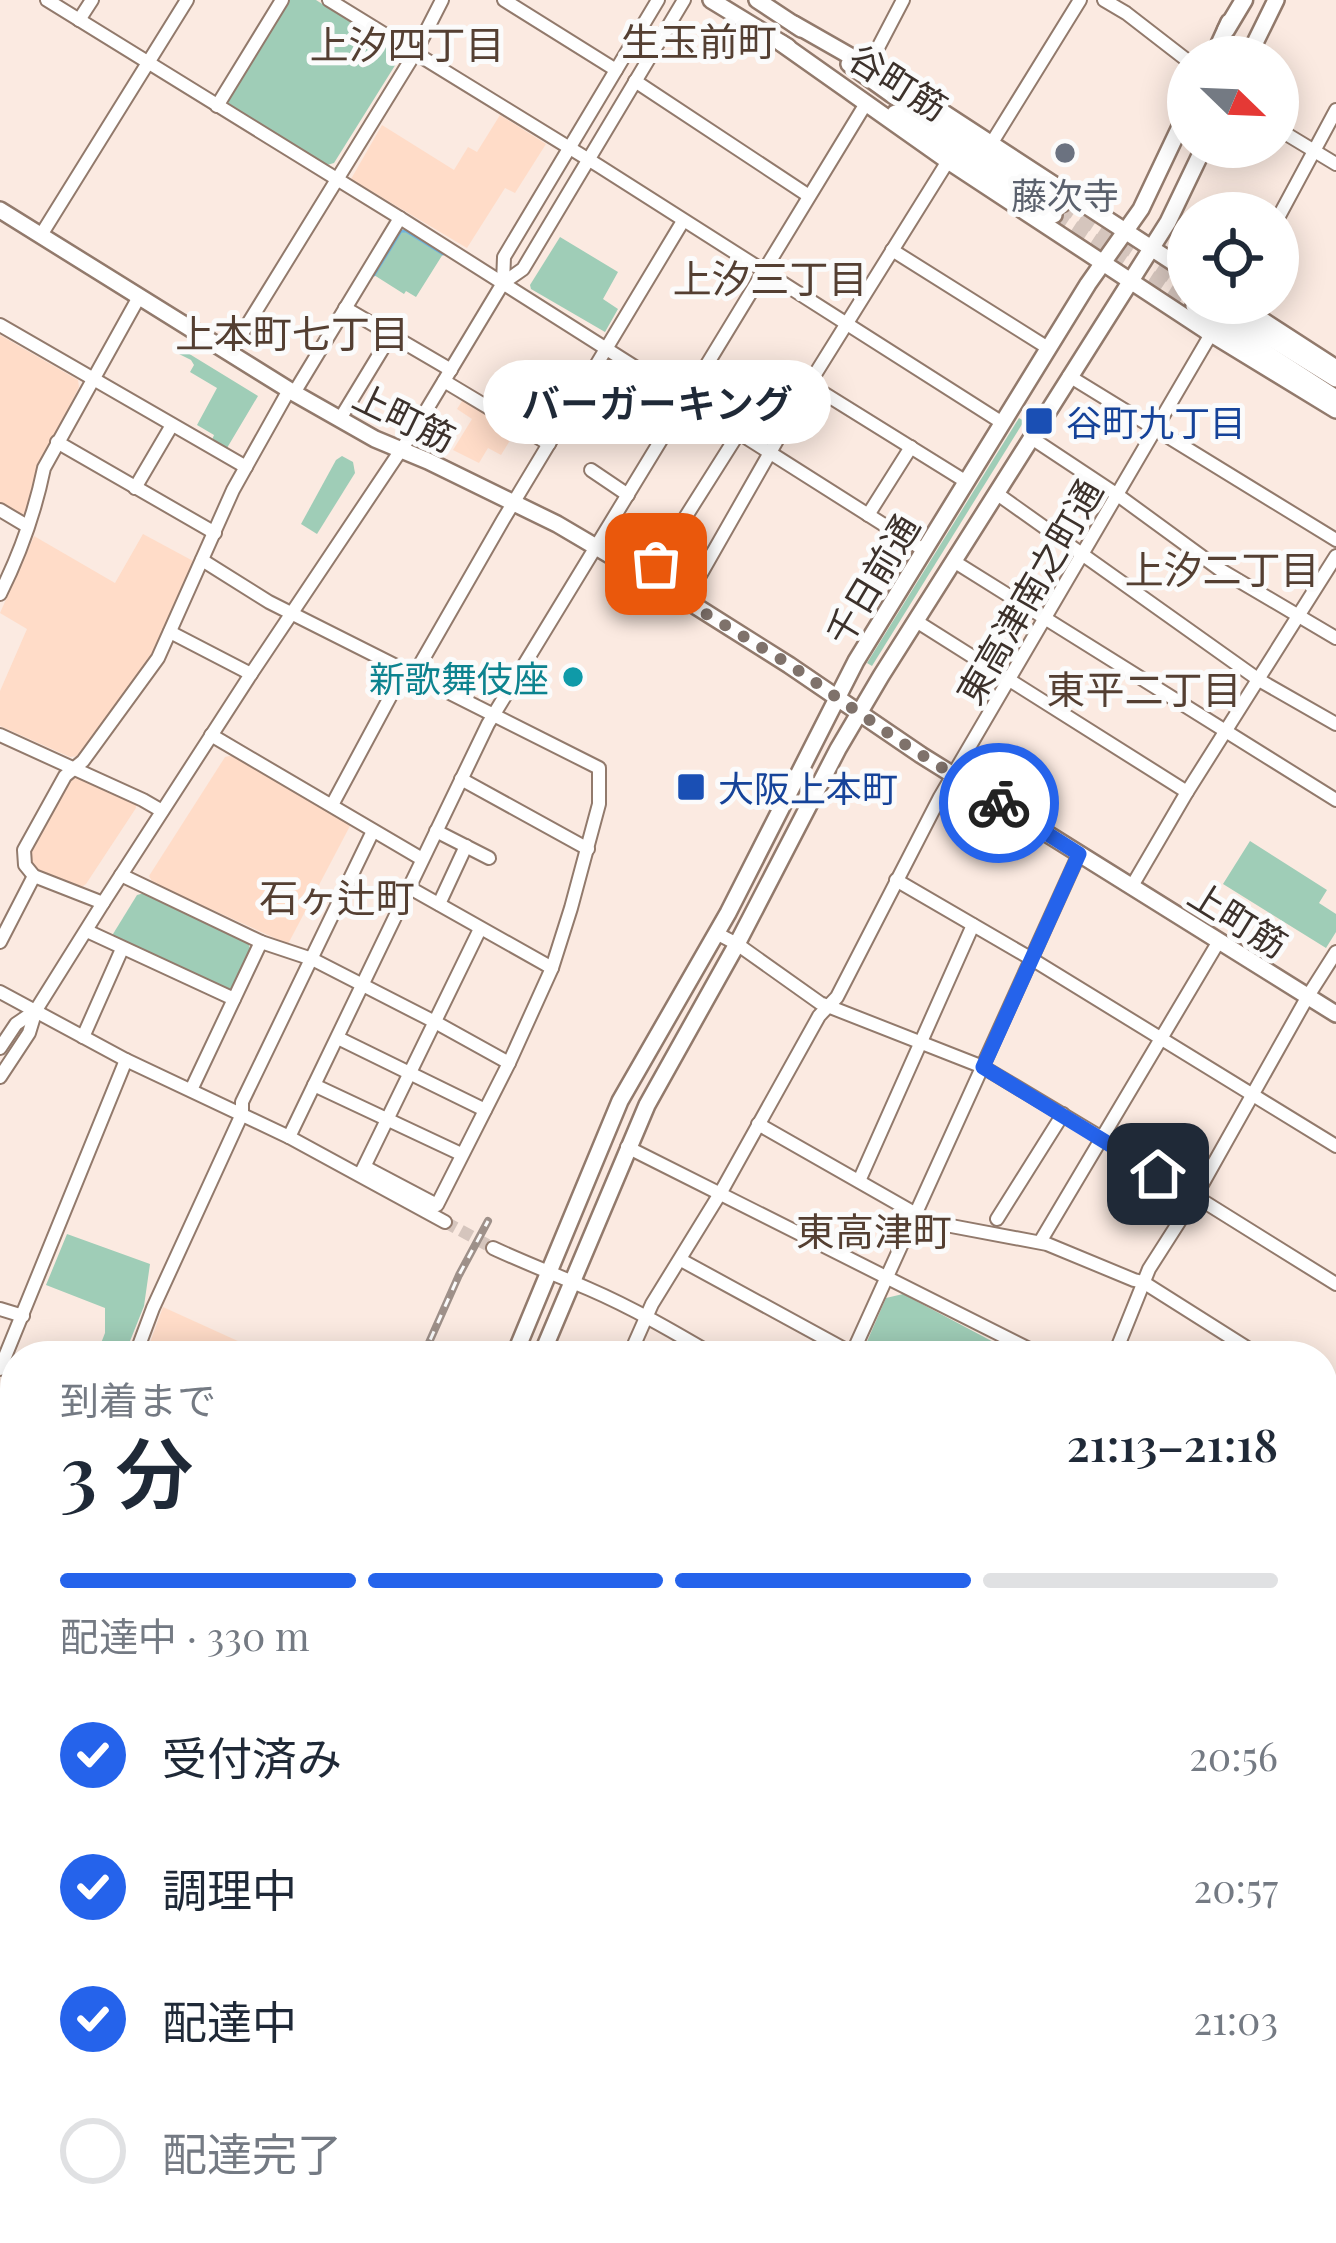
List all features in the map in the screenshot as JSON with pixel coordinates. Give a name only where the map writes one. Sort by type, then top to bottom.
[{"type":"highway","points":[[1226,29],[1241,0]]},
{"type":"main road","name":"谷町筋","points":[[711,0],[1058,210],[757,0]]},
{"type":"main road","points":[[1258,36],[1276,0]]},
{"type":"main road","points":[[794,24],[869,65],[1167,258]]},
{"type":"main road","points":[[1223,36],[1226,29]]},
{"type":"main road","points":[[781,43],[948,161],[1336,410]]},
{"type":"main road","name":"千日前通","points":[[520,1341],[620,1101],[716,933],[837,698],[922,549],[1141,208],[1167,154]]},
{"type":"main road","name":"千日前通","points":[[547,1341],[647,1105],[838,749],[1168,222],[1194,168]]},
{"type":"main road","name":"上町筋","points":[[3,218],[41,235],[375,439],[514,503],[686,600],[901,742],[1336,1013]]},
{"type":"main road","points":[[1221,324],[1336,398]]},
{"type":"main road","points":[[1247,324],[1336,379]]},
{"type":"main road","points":[[1268,324],[1336,368]]},
{"type":"street","points":[[47,0],[922,549]]},
{"type":"street","points":[[79,20],[92,0]]},
{"type":"street","points":[[41,235],[187,0]]},
{"type":"street","points":[[217,106],[282,0]]},
{"type":"street","points":[[329,0],[1001,422]]},
{"type":"street","points":[[230,353],[415,53],[442,0]]},
{"type":"street","points":[[505,0],[616,70]]},
{"type":"street","points":[[503,283],[504,257],[658,0]]},
{"type":"street","points":[[0,1077],[121,874],[401,450],[503,283],[523,269],[684,0]]},
{"type":"street","points":[[869,65],[902,0]]},
{"type":"street","points":[[992,143],[1079,0]]},
{"type":"street","points":[[1104,0],[1129,6],[1167,41]]},
{"type":"street","points":[[635,81],[809,196]]},
{"type":"street","points":[[289,1137],[460,779],[496,714],[865,105]]},
{"type":"street","points":[[1293,192],[1336,110]]},
{"type":"street","points":[[1299,142],[1336,164]]},
{"type":"street","points":[[686,600],[809,384],[948,161]]},
{"type":"street","points":[[103,903],[34,876],[25,865],[24,850],[65,776],[82,761],[158,658],[246,467],[400,218]]},
{"type":"street","points":[[332,805],[683,221]]},
{"type":"street","points":[[892,250],[1048,347]]},
{"type":"street","points":[[0,594],[22,550],[44,468],[139,297]]},
{"type":"street","points":[[345,308],[549,444]]},
{"type":"street","points":[[0,325],[246,467]]},
{"type":"street","name":"東高津南之町通","points":[[635,1341],[1211,334]]},
{"type":"street","points":[[340,418],[391,335]]},
{"type":"street","points":[[1069,376],[1336,540]]},
{"type":"street","points":[[809,384],[965,481]]},
{"type":"street","points":[[135,488],[172,424]]},
{"type":"street","points":[[647,578],[738,434]]},
{"type":"street","points":[[1030,437],[1219,569],[1336,638]]},
{"type":"street","points":[[58,442],[215,532]]},
{"type":"street","points":[[868,515],[911,447]]},
{"type":"street","points":[[591,470],[628,495]]},
{"type":"street","points":[[996,493],[1259,680],[1336,724]]},
{"type":"street","points":[[0,510],[27,526]]},
{"type":"street","points":[[1132,886],[1336,556]]},
{"type":"street","points":[[0,992],[126,1060],[437,1205],[509,1064],[551,968],[588,849],[599,804],[599,768],[292,613],[202,560]]},
{"type":"street","points":[[955,562],[1336,800]]},
{"type":"street","points":[[916,621],[1186,792]]},
{"type":"street","points":[[170,632],[251,674]]},
{"type":"street","points":[[0,735],[162,811]]},
{"type":"street","points":[[211,735],[422,859]]},
{"type":"street","points":[[460,779],[588,849]]},
{"type":"street","points":[[140,1341],[242,1114],[242,1102],[373,831]]},
{"type":"street","points":[[436,831],[489,858]]},
{"type":"street","points":[[439,904],[466,846]]},
{"type":"street","points":[[859,1341],[1079,854]]},
{"type":"street","points":[[121,874],[261,942],[312,959],[509,1064]]},
{"type":"street","points":[[0,942],[34,876]]},
{"type":"street","points":[[896,880],[1336,1146]]},
{"type":"street","points":[[410,888],[551,968]]},
{"type":"street","points":[[859,1180],[973,925]]},
{"type":"street","points":[[362,1171],[480,929]]},
{"type":"street","points":[[87,931],[234,999]]},
{"type":"street","points":[[716,933],[820,1003],[983,1067],[1336,1284]]},
{"type":"street","points":[[1040,1243],[1219,941]]},
{"type":"street","points":[[190,1090],[261,942]]},
{"type":"street","points":[[83,1037],[122,950]]},
{"type":"street","points":[[1120,1341],[1143,1282],[1336,952]]},
{"type":"street","points":[[0,1048],[16,1024],[36,1010]]},
{"type":"street","points":[[338,1038],[485,1110]]},
{"type":"street","points":[[12,1341],[126,1060]]},
{"type":"street","points":[[314,1085],[461,1154]]},
{"type":"street","points":[[994,1226],[1063,1114]]},
{"type":"street","points":[[758,1124],[930,1222],[994,1226],[1143,1282],[1236,1341]]},
{"type":"street","points":[[627,1147],[1013,1341]]},
{"type":"street","points":[[362,1171],[446,1222]]},
{"type":"street","points":[[494,1248],[646,1316],[689,1341]]},
{"type":"street","points":[[681,1260],[828,1341]]},
{"type":"street","points":[[0,1309],[23,1316]]},
{"type":"shaded area","points":[[500,115],[546,144],[515,193],[505,188],[467,248],[351,179],[382,125],[454,170],[468,147],[477,152]]},
{"type":"shaded area","points":[[0,335],[78,380],[79,387],[38,469],[27,512],[21,515],[0,503]]},
{"type":"shaded area","points":[[464,398],[517,429],[501,455],[488,448],[479,463],[453,450],[472,419],[457,409]]},
{"type":"shaded area","points":[[143,534],[195,562],[151,656],[78,756],[70,757],[0,726],[0,691],[27,629],[0,613],[34,536],[115,583]]},
{"type":"shaded area","points":[[233,755],[351,824],[288,944],[153,883],[149,876],[225,757]]},
{"type":"shaded area","points":[[75,776],[135,800],[136,808],[80,888],[36,871],[29,853],[69,778]]},
{"type":"shaded area","points":[[163,1307],[238,1341],[151,1341]]},
{"type":"green space","points":[[289,0],[316,0],[398,52],[399,59],[334,163],[327,165],[229,106],[228,100]]},
{"type":"green space","points":[[406,230],[443,254],[416,297],[374,275]]},
{"type":"green space","points":[[560,237],[618,272],[603,299],[618,309],[605,332],[531,289]]},
{"type":"green space","points":[[178,347],[258,396],[227,448],[197,425],[217,388],[190,372],[194,365],[175,352]]},
{"type":"green space","points":[[1019,418],[1024,421],[872,666],[867,663]]},
{"type":"green space","points":[[342,456],[353,462],[355,473],[317,534],[301,524]]},
{"type":"green space","points":[[1250,841],[1327,890],[1319,903],[1336,914],[1336,932],[1326,948],[1223,884]]},
{"type":"green space","points":[[144,893],[248,942],[251,952],[232,988],[225,990],[114,940],[113,934],[137,895]]},
{"type":"green space","points":[[67,1234],[150,1264],[144,1306],[130,1341],[102,1341],[105,1308],[46,1285]]},
{"type":"green space","points":[[903,1294],[992,1341],[867,1341],[886,1298]]},
{"type":"waterway","points":[[374,275],[401,231],[443,254]]},
{"type":"tunnel","points":[[1062,204],[1167,273]]},
{"type":"tunnel","points":[[1054,215],[1167,288]]},
{"type":"tunnel","points":[[445,1222],[493,1248]]},
{"type":"railway","points":[[430,1341],[488,1221]]},
{"type":"way so far","points":[[656,564],[647,578],[789,664],[999,803]]},
{"type":"place","name":"藤次寺","points":[[1065,153]]},
{"type":"place","name":"谷町九丁目","points":[[1039,421]]},
{"type":"place","name":"バーガーキング","points":[[656,564]]},
{"type":"place","name":"新歌舞伎座","points":[[573,677]]},
{"type":"place","name":"大阪上本町","points":[[691,787]]},
{"type":"district","name":"生玉前町","points":[[699,40]]},
{"type":"district","name":"上汐四丁目","points":[[407,43]]},
{"type":"district","name":"上汐三丁目","points":[[770,277]]},
{"type":"district","name":"上本町七丁目","points":[[292,332]]},
{"type":"district","name":"上汐二丁目","points":[[1222,568]]},
{"type":"district","name":"東平二丁目","points":[[1144,688]]},
{"type":"district","name":"石ヶ辻町","points":[[337,896]]},
{"type":"district","name":"東高津町","points":[[874,1230]]},
{"type":"route","points":[[999,803],[1079,854],[983,1067],[1158,1174]]}]
